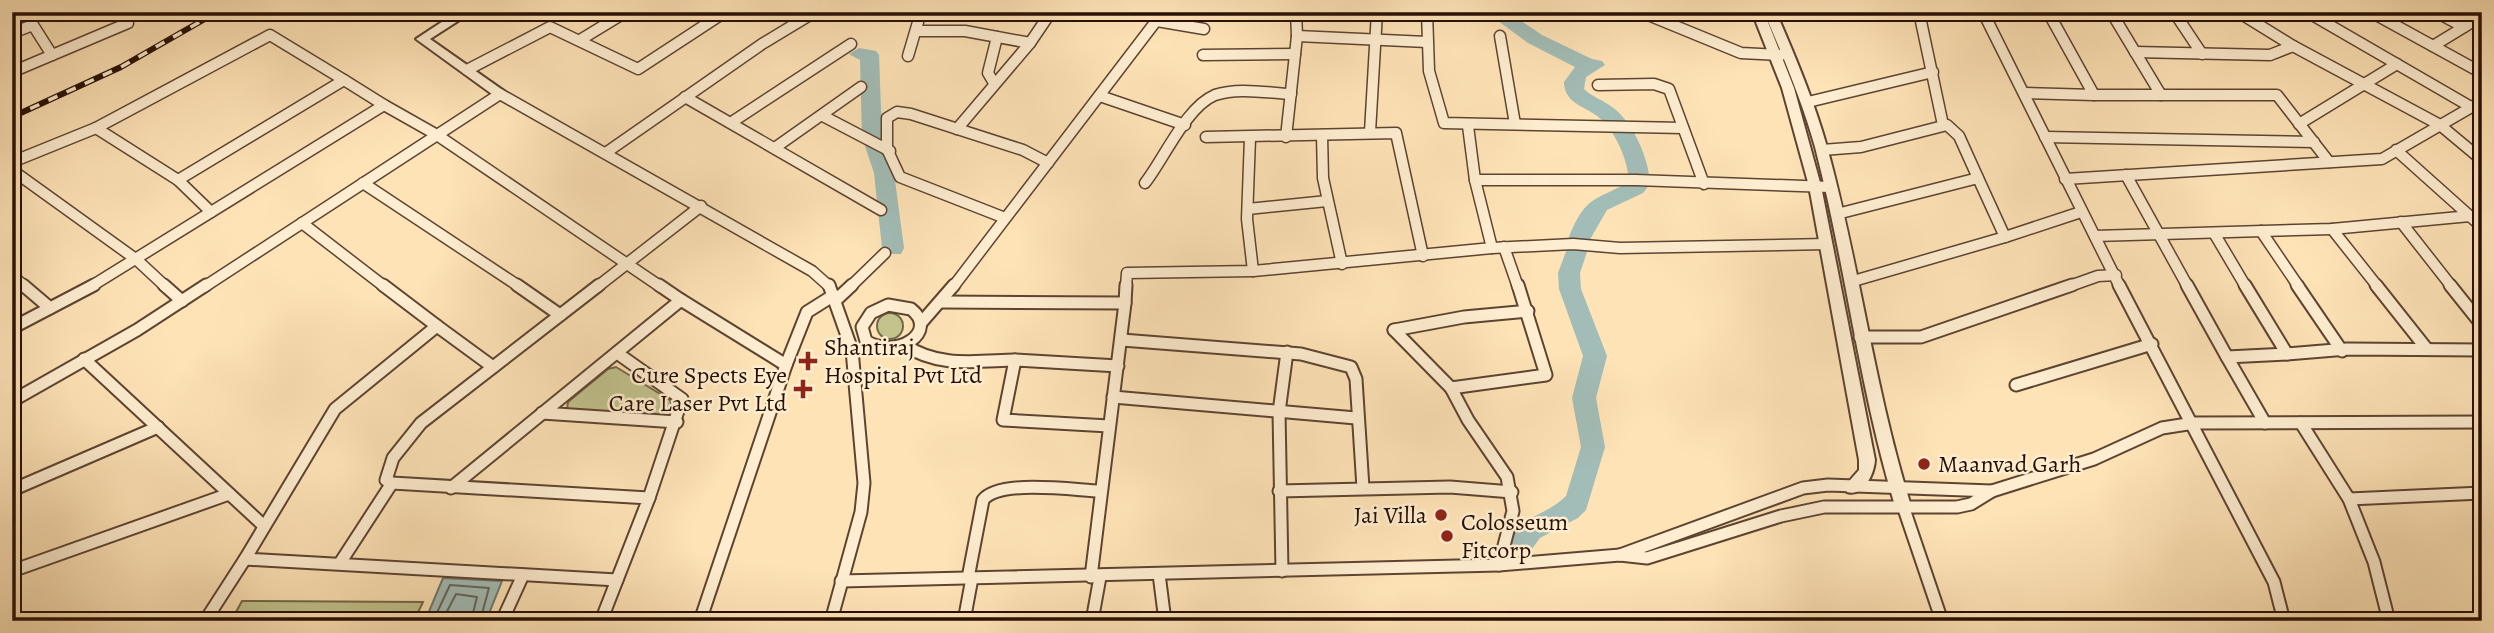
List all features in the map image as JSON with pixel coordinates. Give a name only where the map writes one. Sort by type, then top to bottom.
[{"type":"street","points":[[466,12],[422,39],[500,93],[820,276],[835,297],[852,349],[863,497],[831,621]]},
{"type":"street","points":[[580,40],[626,12]]},
{"type":"street","points":[[467,70],[550,27],[638,69],[725,12]]},
{"type":"street","points":[[607,152],[762,44],[815,12]]},
{"type":"street","points":[[908,56],[921,12]]},
{"type":"street","points":[[957,129],[1030,43],[1051,12]]},
{"type":"street","points":[[1286,137],[1297,36],[1296,12]]},
{"type":"street","points":[[1370,132],[1377,12]]},
{"type":"street","points":[[1427,12],[1429,71],[1442,121],[1468,126],[1515,124],[1683,128]]},
{"type":"street","points":[[1641,12],[1741,53],[1782,55]]},
{"type":"street","points":[[1758,12],[1808,102],[1837,214],[1860,337],[1897,490],[1942,621]]},
{"type":"street","points":[[1770,12],[1815,186],[1867,460],[1866,473],[1852,486]]},
{"type":"street","points":[[1919,12],[1943,125]]},
{"type":"street","points":[[1983,12],[2081,212],[2194,423],[2274,582],[2284,621]]},
{"type":"street","points":[[2048,12],[2094,95]]},
{"type":"street","points":[[2111,12],[2161,95]]},
{"type":"street","points":[[2174,12],[2202,54]]},
{"type":"street","points":[[2238,12],[2293,46],[2440,125],[2482,160]]},
{"type":"street","points":[[2307,12],[2471,107]]},
{"type":"street","points":[[2371,12],[2482,74]]},
{"type":"street","points":[[2436,12],[2464,27]]},
{"type":"street","points":[[921,323],[915,310],[898,304],[888,305],[871,313],[862,327],[866,341],[881,349],[905,345],[917,335],[921,323],[941,302],[1160,16],[1204,29]]},
{"type":"street","points":[[2433,47],[2482,16]]},
{"type":"street","points":[[12,72],[128,23]]},
{"type":"street","points":[[12,33],[33,25],[52,55]]},
{"type":"street","points":[[916,31],[965,31],[1030,43]]},
{"type":"street","points":[[12,162],[96,128],[270,35],[384,106],[437,135],[626,264],[786,365]]},
{"type":"street","points":[[1297,36],[1427,42]]},
{"type":"street","points":[[1500,36],[1515,124]]},
{"type":"street","points":[[994,83],[988,73],[997,37]]},
{"type":"street","points":[[732,122],[851,44]]},
{"type":"street","points":[[2135,52],[2270,55],[2293,46]]},
{"type":"street","points":[[1203,55],[1295,54]]},
{"type":"street","points":[[2299,124],[2367,85],[2397,64]]},
{"type":"street","points":[[1808,102],[1933,72]]},
{"type":"street","points":[[178,180],[344,80]]},
{"type":"street","points":[[1598,85],[1666,87],[1671,92],[1704,184]]},
{"type":"street","points":[[776,147],[861,87]]},
{"type":"street","points":[[12,401],[137,330],[500,93]]},
{"type":"street","points":[[2024,93],[2277,95],[2329,162]]},
{"type":"street","points":[[1145,183],[1185,125],[1202,104],[1215,96],[1292,94]]},
{"type":"street","points":[[1100,96],[1185,125]]},
{"type":"street","points":[[685,97],[776,147],[881,210]]},
{"type":"street","points":[[2065,179],[2382,159],[2482,101]]},
{"type":"street","points":[[12,328],[137,260],[384,106]]},
{"type":"street","points":[[1005,218],[904,179],[895,171],[884,128],[887,118],[893,113],[907,113],[1023,150],[1048,163]]},
{"type":"street","points":[[822,117],[890,152]]},
{"type":"street","points":[[1822,150],[1861,147],[1943,125],[1952,128],[1959,136],[2005,237]]},
{"type":"street","points":[[1468,126],[1475,180],[1492,248]]},
{"type":"street","points":[[96,128],[178,180],[211,212]]},
{"type":"street","points":[[1206,137],[1250,138],[1393,132],[1399,136],[1401,162],[1423,256]]},
{"type":"street","points":[[1322,135],[1321,167],[1342,264]]},
{"type":"street","points":[[2045,137],[2314,142]]},
{"type":"street","points":[[1250,138],[1248,209],[1253,271]]},
{"type":"street","points":[[2396,150],[2482,227]]},
{"type":"street","points":[[12,170],[137,260],[182,301]]},
{"type":"street","points":[[2126,175],[2265,423]]},
{"type":"street","points":[[1837,214],[1978,178]]},
{"type":"street","points":[[1475,180],[1648,180],[1830,187]]},
{"type":"street","points":[[363,183],[452,239],[560,315]]},
{"type":"street","points":[[1248,209],[1327,201]]},
{"type":"street","points":[[649,498],[451,488],[392,483],[386,480],[393,458],[421,423],[701,206]]},
{"type":"street","points":[[1850,282],[2081,212]]},
{"type":"street","points":[[2095,236],[2332,229],[2470,216]]},
{"type":"street","points":[[2401,222],[2482,325]]},
{"type":"street","points":[[302,223],[493,367]]},
{"type":"street","points":[[2332,229],[2426,348]]},
{"type":"street","points":[[2262,231],[2342,351]]},
{"type":"street","points":[[2214,233],[2287,354]]},
{"type":"street","points":[[1093,621],[1100,491],[1122,340],[1128,273],[1253,271],[1504,247],[1827,244]]},
{"type":"street","points":[[1451,388],[1546,375],[1528,312],[1504,247]]},
{"type":"street","points":[[700,621],[786,365],[807,312],[835,297],[885,253]]},
{"type":"street","points":[[12,275],[50,308]]},
{"type":"street","points":[[1860,337],[1921,337],[2098,276],[2116,275]]},
{"type":"street","points":[[451,488],[681,300]]},
{"type":"street","points":[[941,302],[1125,303]]},
{"type":"street","points":[[1499,565],[1513,516],[1512,492],[1503,469],[1468,419],[1451,388],[1394,330],[1464,317],[1528,312]]},
{"type":"street","points":[[205,621],[335,408],[436,326]]},
{"type":"street","points":[[1122,340],[1287,352],[1351,367],[1356,379],[1356,418],[1363,488]]},
{"type":"street","points":[[852,349],[866,341]]},
{"type":"street","points":[[2016,385],[2152,344]]},
{"type":"street","points":[[905,345],[917,354],[931,358],[1118,366]]},
{"type":"street","points":[[2227,357],[2426,348],[2482,350]]},
{"type":"street","points":[[1282,571],[1279,412],[1287,352]]},
{"type":"street","points":[[601,621],[649,498],[682,403],[680,396],[617,353]]},
{"type":"street","points":[[83,359],[264,526]]},
{"type":"street","points":[[1014,360],[1003,420],[1109,426]]},
{"type":"street","points":[[1113,397],[1356,418]]},
{"type":"street","points":[[542,414],[677,422]]},
{"type":"street","points":[[841,581],[1096,577],[1499,565],[1620,555],[1655,557],[1781,516],[1824,507],[1966,506],[1992,491],[2094,459],[2162,428],[2194,423],[2482,422]]},
{"type":"street","points":[[2301,423],[2349,499],[2374,562],[2389,621]]},
{"type":"street","points":[[12,490],[158,428]]},
{"type":"street","points":[[340,563],[392,483]]},
{"type":"street","points":[[1620,555],[1678,530],[1803,488],[1852,486],[1897,490],[1992,491]]},
{"type":"street","points":[[1279,491],[1450,487],[1512,492]]},
{"type":"street","points":[[964,621],[983,500],[989,492],[1006,488],[1100,491]]},
{"type":"street","points":[[12,571],[229,494]]},
{"type":"street","points":[[2349,499],[2482,494]]},
{"type":"street","points":[[245,559],[617,580]]},
{"type":"street","points":[[1159,574],[1165,621]]},
{"type":"street","points":[[502,621],[523,575]]},
{"type":"green space","points":[[890,313],[899,317],[903,326],[899,335],[890,339],[881,335],[877,326],[881,317]]},
{"type":"green space","points":[[616,367],[670,400],[672,408],[659,415],[567,409],[568,402],[608,369]]},
{"type":"green space","points":[[242,601],[423,602],[414,621],[231,621]]},
{"type":"water","points":[[443,578],[502,581],[486,621],[425,621]]},
{"type":"waterway","points":[[1495,12],[1535,39],[1590,66]]},
{"type":"waterway","points":[[859,54],[869,55],[872,137],[884,173],[893,248]]},
{"type":"waterway","points":[[1580,237],[1586,222],[1599,205],[1640,184],[1634,157],[1619,128],[1608,114],[1582,99],[1574,89],[1578,73],[1595,65]]},
{"type":"waterway","points":[[1522,542],[1531,530],[1569,510],[1577,502],[1593,447],[1584,398],[1595,356],[1570,289],[1569,273],[1576,252]]},
{"type":"railway","points":[[12,117],[121,67],[217,12]]},
{"type":"place","name":"Shantiraj Hospital Pvt Ltd","points":[[808,361]]},
{"type":"place","name":"Cure Spects Eye Care Laser Pvt Ltd","points":[[803,389]]},
{"type":"place","name":"Maanvad Garh","points":[[1924,464]]},
{"type":"place","name":"Jai Villa","points":[[1441,515]]},
{"type":"place","name":"Colosseum Fitcorp","points":[[1447,536]]}]
